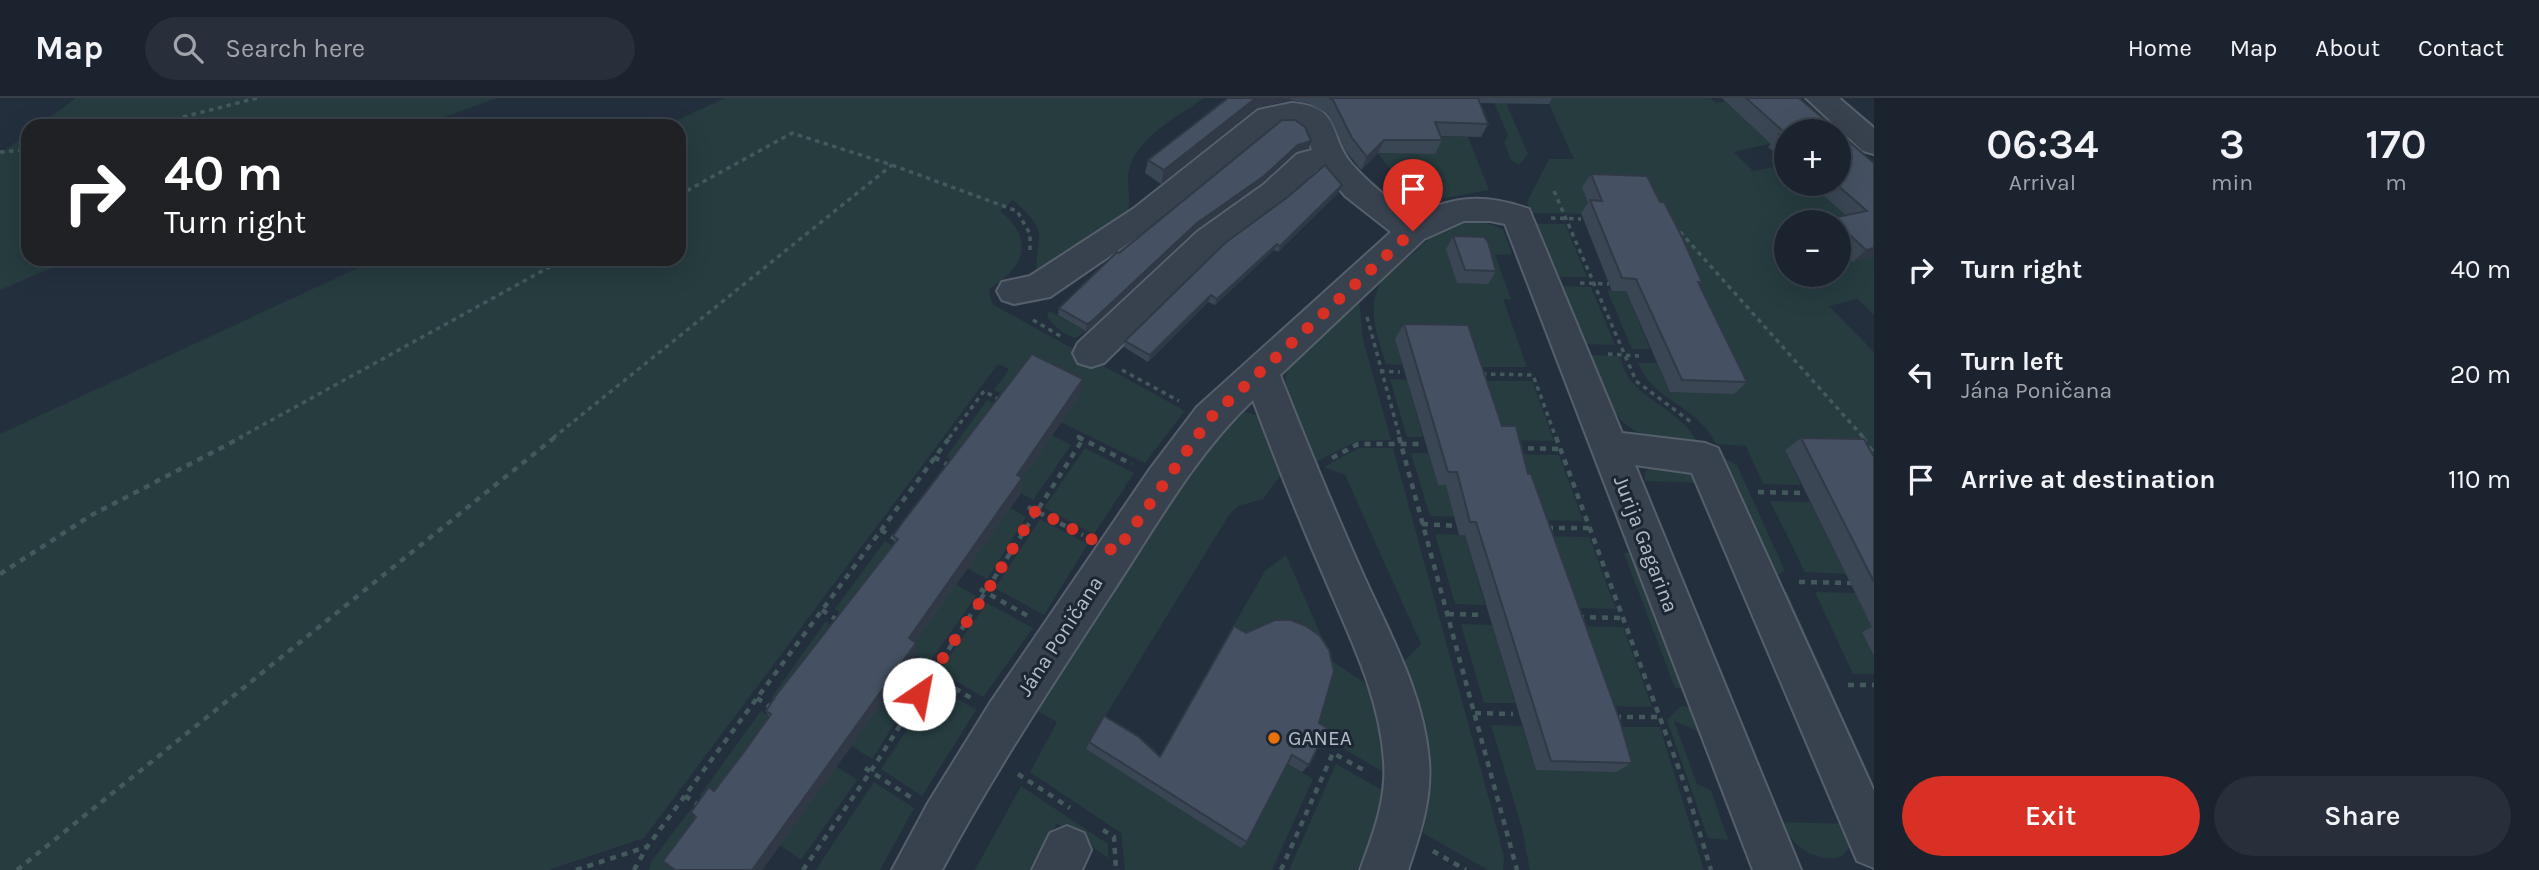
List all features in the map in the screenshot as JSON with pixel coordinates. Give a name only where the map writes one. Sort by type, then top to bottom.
[{"type":"street","points":[[1821,98],[1874,144]]},
{"type":"street","points":[[1014,291],[1038,288],[1144,217],[1269,117],[1284,113],[1311,118],[1322,128],[1331,157],[1381,211],[1413,231]]},
{"type":"street","points":[[1091,353],[1209,240],[1274,193],[1308,161],[1331,157]]},
{"type":"street","name":"Jána Poničana","points":[[916,870],[1006,719],[1164,481],[1210,418],[1413,231],[1437,216],[1461,209],[1496,208],[1518,216]]},
{"type":"street","name":"Jurija Gagarina","points":[[1518,216],[1777,870]]},
{"type":"street","points":[[1260,370],[1300,474],[1390,685],[1401,724],[1407,763],[1404,793],[1396,836],[1384,870]]},
{"type":"street","points":[[1609,448],[1647,450],[1705,459],[1874,844]]},
{"type":"street","points":[[1867,870],[1874,865]]},
{"type":"path","points":[[175,119],[257,98]]},
{"type":"path","points":[[17,870],[892,165],[792,133],[686,191]]},
{"type":"path","points":[[0,152],[21,150]]},
{"type":"path","points":[[1665,215],[1867,441],[1874,454]]},
{"type":"path","points":[[0,574],[90,516],[238,439],[551,266]]},
{"type":"path","points":[[1367,273],[1368,330],[1517,870]]},
{"type":"path","points":[[1380,371],[1400,372]]},
{"type":"path","points":[[1482,374],[1534,374],[1686,788],[1711,870]]},
{"type":"path","points":[[634,870],[647,847],[984,391],[1000,400]]},
{"type":"path","points":[[1077,436],[1164,481]]},
{"type":"path","points":[[803,870],[986,593],[1083,439]]},
{"type":"path","points":[[1340,453],[1358,444],[1420,444]]},
{"type":"path","points":[[1506,448],[1561,449]]},
{"type":"path","points":[[934,457],[950,466]]},
{"type":"path","points":[[1758,492],[1805,493]]},
{"type":"path","points":[[1028,507],[1116,552]]},
{"type":"path","points":[[1422,524],[1457,526]]},
{"type":"path","points":[[1547,528],[1590,528]]},
{"type":"path","points":[[881,530],[899,542]]},
{"type":"path","points":[[1760,581],[1851,583]]},
{"type":"path","points":[[980,589],[1062,636]]},
{"type":"path","points":[[822,610],[837,620]]},
{"type":"path","points":[[1448,614],[1483,615]]},
{"type":"path","points":[[1577,617],[1623,618]]},
{"type":"path","points":[[923,670],[1006,719]]},
{"type":"path","points":[[1848,685],[1874,685]]},
{"type":"path","points":[[757,698],[777,711]]},
{"type":"path","points":[[1475,713],[1513,714]]},
{"type":"path","points":[[1613,717],[1660,717]]},
{"type":"path","points":[[1281,870],[1333,753],[1404,793]]},
{"type":"path","points":[[868,769],[944,819]]},
{"type":"path","points":[[685,796],[705,809]]},
{"type":"path","points":[[1114,836],[1116,870]]},
{"type":"path","points":[[576,870],[647,847]]},
{"type":"green space","points":[[76,98],[497,98],[439,119],[48,119]]},
{"type":"green space","points":[[725,98],[1204,98],[1160,128],[1134,157],[1128,175],[1129,206],[1125,218],[1036,273],[1039,240],[1037,227],[1013,200],[1000,211],[1018,232],[1021,253],[1011,272],[989,289],[992,304],[1185,411],[1145,463],[994,390],[1009,369],[998,364],[644,838],[548,870],[0,870],[0,434],[362,266],[686,266],[686,119],[680,119]]},
{"type":"green space","points":[[1492,98],[1504,98],[1528,154],[1519,165],[1511,160],[1504,142],[1508,135]]},
{"type":"green space","points":[[1546,98],[1710,98],[1716,103],[1726,101],[1774,132],[1774,143],[1734,152],[1753,171],[1774,167],[1774,196],[1840,196],[1874,217],[1874,315],[1858,299],[1829,306],[1874,352],[1874,486],[1785,450],[1801,485],[1763,484],[1746,446],[1716,444],[1697,419],[1654,387],[1638,363],[1657,363],[1670,392],[1582,187],[1592,214],[1531,213],[1527,202],[1549,159],[1574,159]]},
{"type":"green space","points":[[1429,136],[1468,137],[1489,190],[1439,199],[1420,198],[1402,185],[1378,153],[1434,154]]},
{"type":"green space","points":[[21,138],[21,266],[57,266],[0,290],[0,154]]},
{"type":"green space","points":[[1464,220],[1480,221],[1503,229],[1512,254],[1495,255],[1511,299],[1503,299],[1527,367],[1467,367],[1396,339],[1402,365],[1386,364],[1374,312],[1374,301],[1382,281],[1438,231]]},
{"type":"green space","points":[[1536,224],[1565,224],[1587,277],[1556,277]]},
{"type":"green space","points":[[1560,286],[1591,287],[1615,345],[1583,344]]},
{"type":"green space","points":[[1607,290],[1626,291],[1650,349],[1632,349]]},
{"type":"green space","points":[[1359,297],[1363,340],[1391,440],[1357,441],[1314,463],[1288,390],[1287,370],[1290,363]]},
{"type":"green space","points":[[1049,311],[1086,331],[1075,338],[1067,334],[1050,320],[1047,316]]},
{"type":"green space","points":[[1586,355],[1619,356],[1632,382],[1685,425],[1698,444],[1653,438],[1627,426],[1602,394]]},
{"type":"green space","points":[[1390,379],[1407,380],[1423,437],[1407,437]]},
{"type":"green space","points":[[1471,381],[1532,381],[1554,441],[1491,440]]},
{"type":"green space","points":[[987,400],[996,405],[953,460],[946,457]]},
{"type":"green space","points":[[1245,412],[1260,416],[1283,472],[1263,499],[1238,506],[1229,515],[1101,723],[1241,848],[1285,762],[1313,779],[1272,870],[1125,870],[1121,833],[1030,772],[1057,722],[1031,707],[1158,513],[1226,425]]},
{"type":"green space","points":[[1052,435],[1071,445],[1033,500],[1014,489]]},
{"type":"green space","points":[[1085,448],[1134,473],[1094,534],[1044,508]]},
{"type":"green space","points":[[1359,448],[1393,448],[1496,825],[1504,857],[1503,870],[1488,870],[1423,833],[1428,802],[1427,772],[1402,664],[1421,644],[1345,475],[1324,467]]},
{"type":"green space","points":[[1411,453],[1428,453],[1438,485],[1450,485],[1459,517],[1430,516]]},
{"type":"green space","points":[[1714,453],[1737,465],[1785,571],[1778,575],[1769,575]]},
{"type":"green space","points":[[1496,454],[1559,455],[1583,521],[1530,520]]},
{"type":"green space","points":[[1677,465],[1697,475],[1702,483],[1645,481],[1645,473],[1649,467]]},
{"type":"green space","points":[[1770,501],[1810,502],[1846,574],[1805,572]]},
{"type":"green space","points":[[1004,504],[1026,517],[987,579],[966,568]]},
{"type":"green space","points":[[1040,519],[1088,544],[1044,615],[995,588]]},
{"type":"green space","points":[[1435,534],[1465,535],[1485,605],[1455,604]]},
{"type":"green space","points":[[1535,536],[1589,537],[1616,609],[1575,608]]},
{"type":"green space","points":[[885,541],[895,547],[842,614],[835,609]]},
{"type":"green space","points":[[1633,552],[1685,688],[1675,688],[1624,553]]},
{"type":"green space","points":[[1286,555],[1332,661],[1369,686],[1376,696],[1387,774],[1303,725],[1247,645],[1228,635],[1265,571]]},
{"type":"green space","points":[[955,584],[976,596],[929,663],[909,650]]},
{"type":"green space","points":[[1778,592],[1787,592],[1874,785],[1866,785]]},
{"type":"green space","points":[[1815,592],[1856,593],[1874,629],[1863,633],[1874,656],[1874,674],[1853,674]]},
{"type":"green space","points":[[987,603],[1033,628],[983,697],[939,671]]},
{"type":"green space","points":[[826,621],[833,626],[781,705],[771,698]]},
{"type":"green space","points":[[1461,624],[1492,625],[1515,703],[1484,703]]},
{"type":"green space","points":[[1566,626],[1623,627],[1652,707],[1594,706]]},
{"type":"green space","points":[[896,668],[920,683],[872,759],[850,745]]},
{"type":"green space","points":[[936,686],[976,710],[922,796],[881,769]]},
{"type":"green space","points":[[1681,706],[1690,707],[1700,732],[1674,721],[1697,784],[1711,790],[1728,840],[1708,838],[1667,720]]},
{"type":"green space","points":[[761,711],[772,718],[711,802],[700,795]]},
{"type":"green space","points":[[1491,725],[1522,726],[1536,770],[1601,727],[1660,727],[1704,870],[1530,870],[1522,828]]},
{"type":"green space","points":[[1336,764],[1384,791],[1371,838],[1357,870],[1289,870]]},
{"type":"green space","points":[[836,766],[857,780],[801,860],[780,845]]},
{"type":"green space","points":[[874,782],[914,808],[880,870],[816,870]]},
{"type":"green space","points":[[1021,786],[1108,844],[1108,858],[1057,823],[1030,870],[975,870]]},
{"type":"green space","points":[[690,810],[700,817],[671,868],[673,870],[649,870],[651,862]]},
{"type":"green space","points":[[1780,822],[1849,824],[1849,846],[1839,857],[1811,854],[1789,836]]},
{"type":"building","points":[[1228,98],[1256,98],[1164,170],[1148,160]]},
{"type":"building","points":[[1329,98],[1478,98],[1488,124],[1435,122],[1442,140],[1384,140],[1367,157],[1352,138],[1333,100]]},
{"type":"building","points":[[1746,98],[1799,98],[1824,119],[1774,119],[1774,123]]},
{"type":"building","points":[[1282,120],[1295,120],[1305,127],[1311,141],[1298,145],[1264,176],[1197,223],[1092,321],[1087,324],[1059,308],[1117,252]]},
{"type":"building","points":[[1851,143],[1874,163],[1874,248],[1866,250],[1851,236],[1851,214],[1867,211],[1850,196]]},
{"type":"building","points":[[1325,165],[1342,185],[1280,246],[1277,244],[1217,299],[1211,295],[1150,355],[1125,341],[1225,243],[1289,196]]},
{"type":"building","points":[[1591,174],[1647,176],[1682,237],[1702,282],[1698,282],[1747,382],[1682,380],[1636,279],[1622,278],[1590,200],[1602,201]]},
{"type":"building","points":[[1453,236],[1484,237],[1488,242],[1496,271],[1465,270]]},
{"type":"building","points":[[1404,324],[1468,325],[1502,426],[1516,426],[1528,474],[1531,474],[1619,718],[1632,763],[1551,761],[1476,522],[1470,522],[1457,472],[1448,472]]},
{"type":"building","points":[[1032,354],[1083,379],[1017,475],[1022,478],[909,638],[916,643],[752,870],[675,870],[663,861],[696,817],[691,812],[709,787],[714,791],[744,752],[771,714],[766,711],[777,694],[898,539],[893,536],[902,523]]},
{"type":"building","points":[[1801,438],[1864,439],[1874,457],[1874,582]]},
{"type":"building","points":[[1275,620],[1291,620],[1306,626],[1320,636],[1329,650],[1334,671],[1319,723],[1327,728],[1309,765],[1292,755],[1247,842],[1089,742],[1104,716],[1139,737],[1160,757],[1234,626],[1246,633]]},
{"type":"place","name":"GANEA","points":[[1274,738]]},
{"type":"route","points":[[919,694],[986,593],[1036,510],[1116,552],[1210,418],[1413,231]]}]
